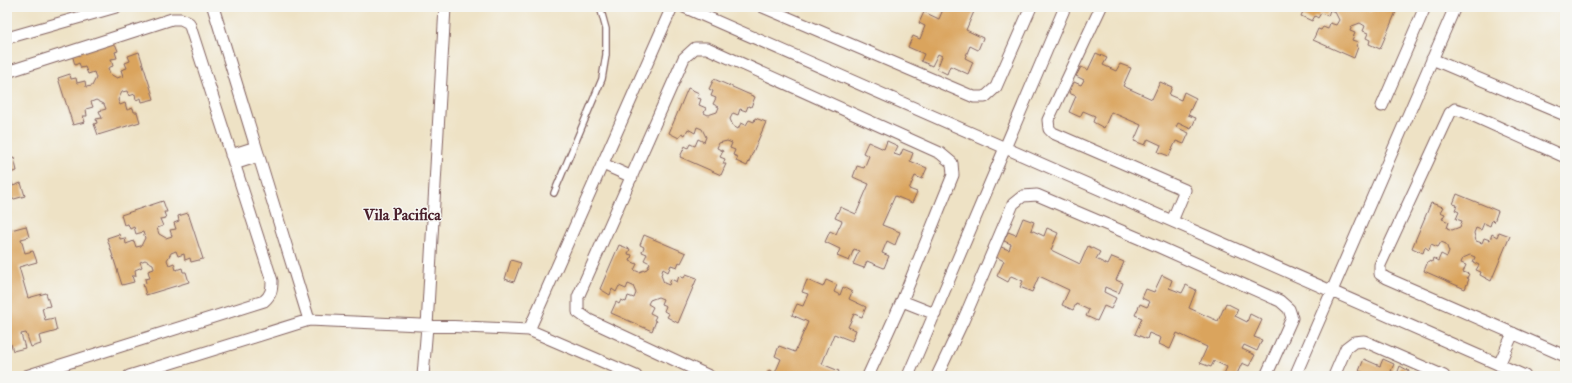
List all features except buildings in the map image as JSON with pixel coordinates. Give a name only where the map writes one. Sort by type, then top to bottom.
[{"type":"street","points":[[7,38],[116,7]]},
{"type":"street","points":[[213,7],[309,320]]},
{"type":"street","points":[[423,376],[445,7]]},
{"type":"street","points":[[528,330],[672,7]]},
{"type":"street","points":[[684,7],[1524,376]]},
{"type":"street","points":[[763,7],[974,97],[985,97],[996,87],[1031,7]]},
{"type":"street","points":[[908,376],[1065,7]]},
{"type":"street","points":[[1101,7],[1048,120],[1048,129],[1053,133],[1185,190],[1172,221]]},
{"type":"street","points":[[1382,106],[1425,7]]},
{"type":"street","points":[[1295,376],[1455,7]]},
{"type":"street","points":[[7,72],[172,18],[181,19],[189,23],[272,281],[272,291],[269,297],[264,301],[26,376]]},
{"type":"street","points":[[709,376],[588,320],[578,312],[578,297],[684,58],[695,48],[707,48],[940,153],[952,163],[952,175],[902,301],[868,376]]},
{"type":"street","points":[[1432,59],[1565,115]]},
{"type":"street","points":[[1565,157],[1465,112],[1454,109],[1450,113],[1380,265],[1380,274],[1386,278],[1565,356]]},
{"type":"street","points":[[232,159],[258,151]]},
{"type":"street","points":[[603,164],[632,177]]},
{"type":"street","points":[[937,376],[963,322],[1013,204],[1023,196],[1037,195],[1157,246],[1280,301],[1289,309],[1292,318],[1266,376]]},
{"type":"street","points":[[902,301],[935,314]]},
{"type":"street","points":[[129,376],[309,320],[528,330],[636,376]]},
{"type":"street","points":[[1499,365],[1513,333]]},
{"type":"street","points":[[1334,376],[1346,348],[1354,342],[1364,341],[1444,376]]},
{"type":"lane","points":[[554,193],[602,79],[606,55],[606,29],[600,7]]},
{"type":"district","name":"Vila Pacifica","points":[[402,215]]}]
